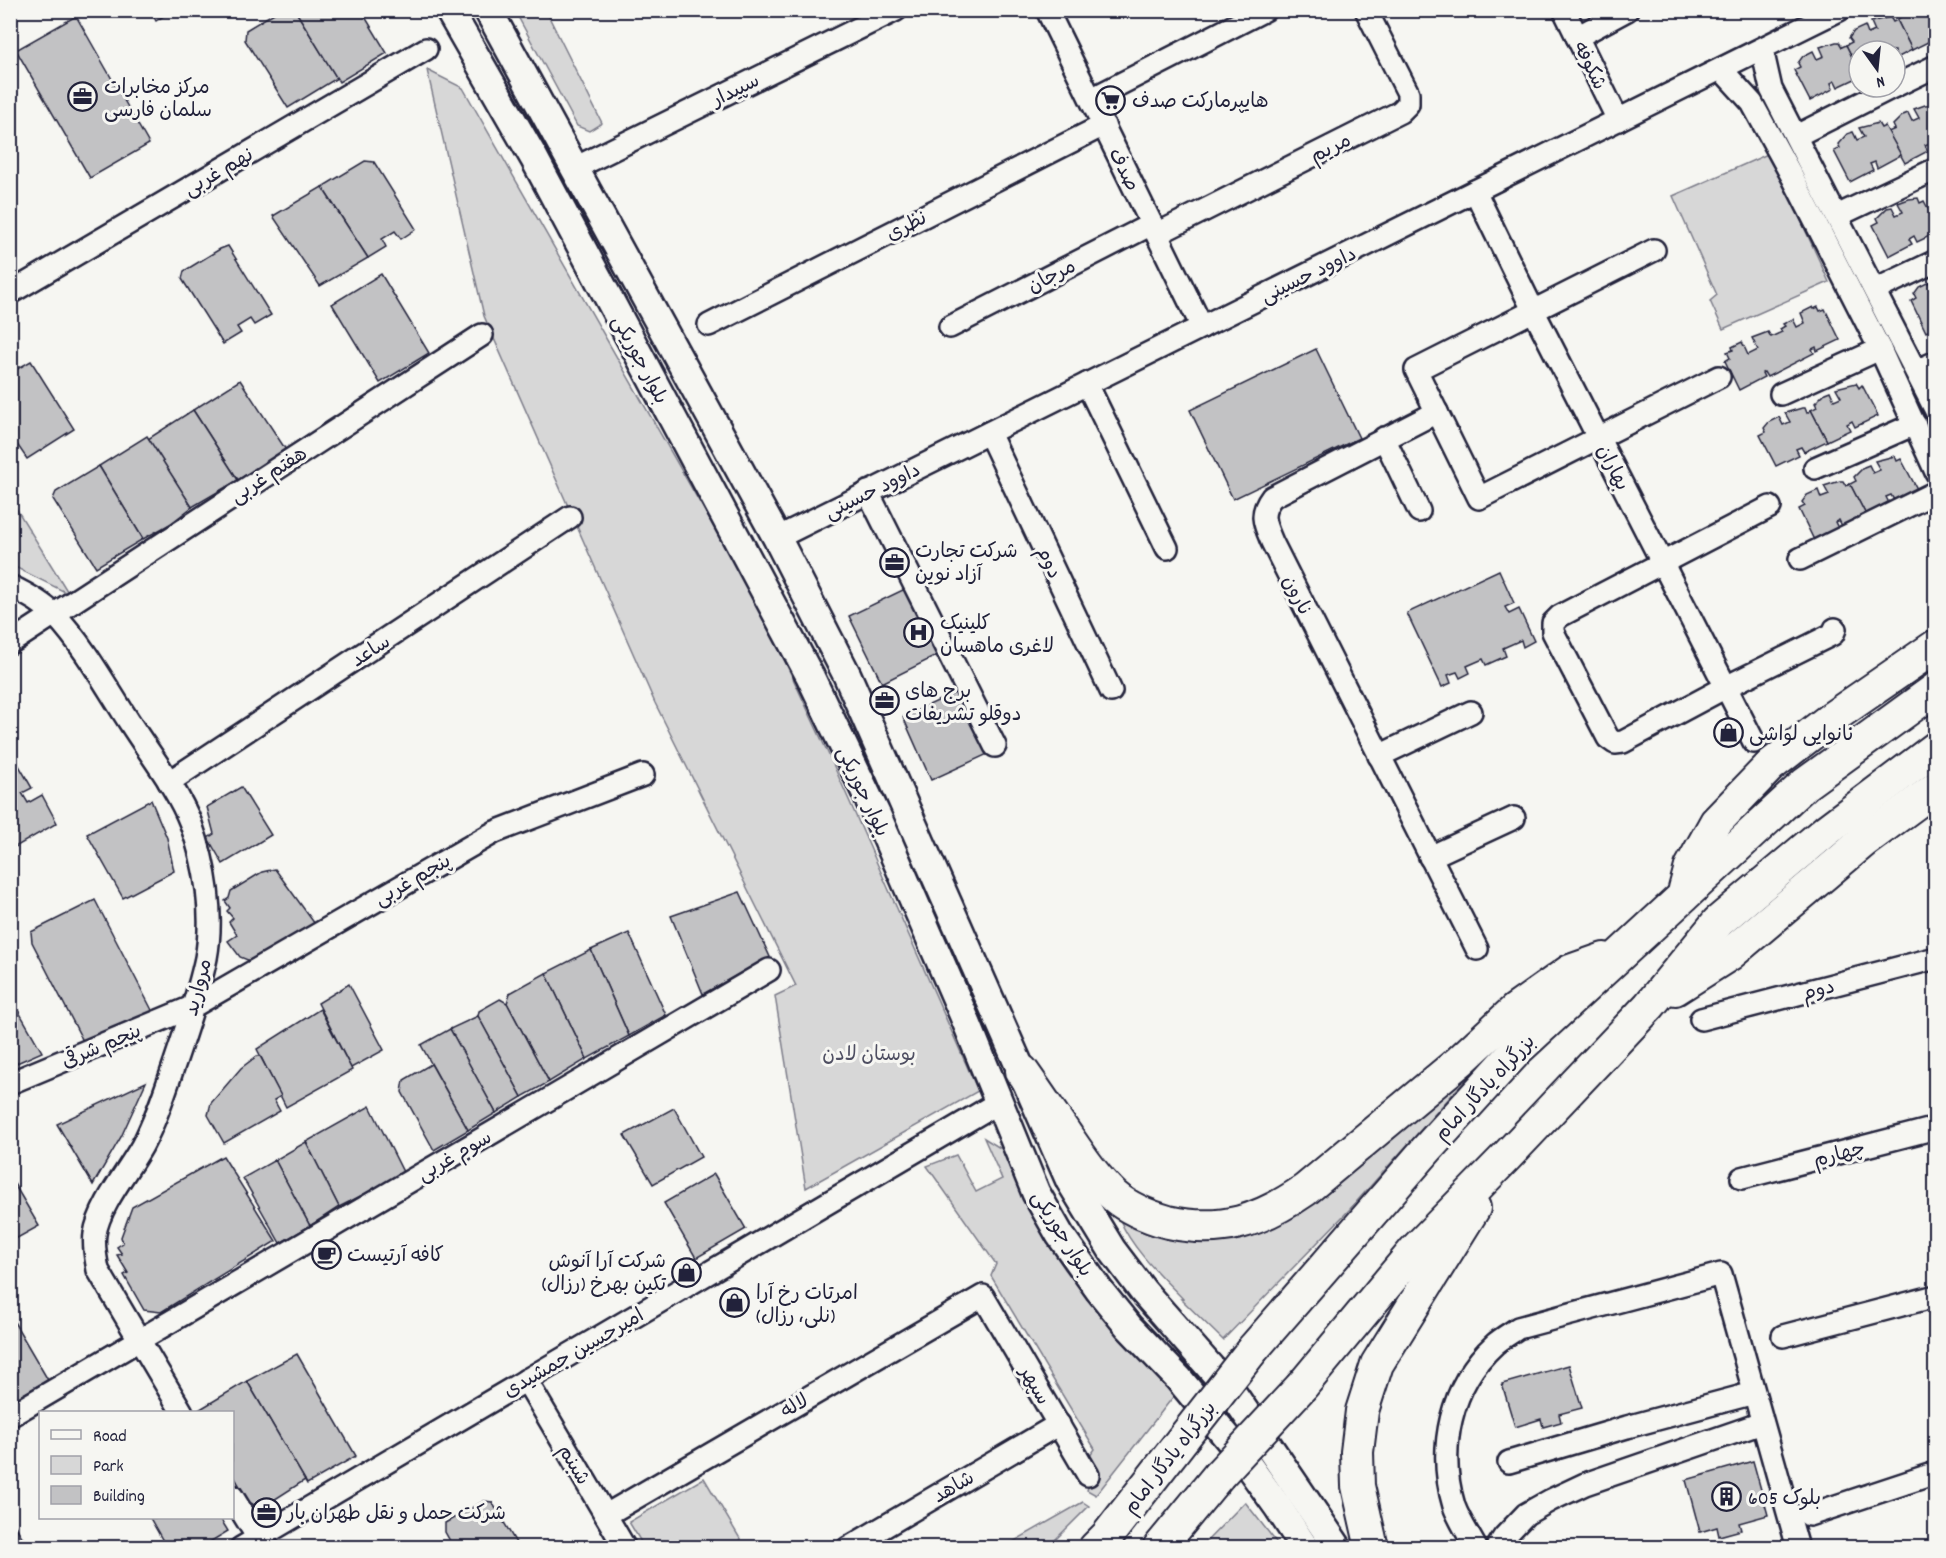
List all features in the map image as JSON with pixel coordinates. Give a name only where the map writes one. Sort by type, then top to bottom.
[{"type":"highway","points":[[1683,895],[1690,867],[1716,822],[1771,765],[1833,717],[1935,646]]},
{"type":"highway","name":"بزرگراه یادگار امام","points":[[1095,1548],[1107,1536],[1253,1349],[1518,1048],[1805,784],[1935,689]]},
{"type":"highway","points":[[1159,1548],[1219,1475],[1302,1386],[1415,1250],[1649,1006],[1718,922],[1827,830],[1935,748]]},
{"type":"highway","points":[[1649,1006],[1730,954],[1864,841],[1935,788]]},
{"type":"highway","points":[[1022,1071],[1094,1175],[1116,1198],[1158,1219],[1200,1227],[1220,1227],[1243,1222],[1282,1206],[1305,1190],[1460,1061],[1524,1003],[1570,971],[1619,954]]},
{"type":"highway","points":[[1372,1548],[1358,1486],[1357,1452],[1362,1411],[1377,1364],[1506,1157]]},
{"type":"main road","name":"بلوار جوریکی","points":[[449,10],[534,158],[810,676],[878,818],[963,1014],[1036,1193],[1060,1235],[1099,1290],[1129,1327],[1179,1379],[1232,1443],[1305,1548]]},
{"type":"main road","name":"بلوار جوریکی","points":[[488,10],[777,538],[847,675],[1070,1181],[1112,1250],[1143,1291],[1231,1391],[1338,1548]]},
{"type":"main road","points":[[810,676],[847,675]]},
{"type":"street","name":"سپیدار","points":[[575,168],[896,10]]},
{"type":"street","name":"صدف","points":[[1047,10],[1202,327]]},
{"type":"street","points":[[1091,99],[1265,10]]},
{"type":"street","name":"مریم","points":[[1155,229],[1400,112],[1408,104],[1408,93],[1366,10]]},
{"type":"street","name":"شکوفه","points":[[1564,10],[1618,120]]},
{"type":"street","points":[[1577,37],[1627,10]]},
{"type":"street","name":"داوود حسینی","points":[[777,538],[1839,10]]},
{"type":"street","name":"نهم غربی","points":[[10,292],[426,49]]},
{"type":"street","points":[[1762,49],[1771,88],[1875,290],[1926,366],[1935,411]]},
{"type":"street","points":[[1907,80],[1935,66]]},
{"type":"street","points":[[1721,69],[1752,103],[1792,178],[1880,349],[1915,424],[1931,447],[1935,472]]},
{"type":"street","points":[[1796,136],[1870,99]]},
{"type":"street","name":"نظری","points":[[708,325],[1104,125]]},
{"type":"street","points":[[1837,216],[1935,169]]},
{"type":"street","name":"بهاران","points":[[1475,191],[1533,310],[1754,742]]},
{"type":"street","name":"مرجان","points":[[950,327],[1155,229]]},
{"type":"street","points":[[1654,250],[1416,369],[1479,498],[1719,377]]},
{"type":"street","points":[[1875,290],[1935,261]]},
{"type":"street","name":"هفتم غربی","points":[[10,643],[482,335]]},
{"type":"street","points":[[1781,394],[1880,349]]},
{"type":"street","points":[[1087,384],[1167,548]]},
{"type":"street","name":"نارون","points":[[1437,412],[1272,496],[1263,515],[1272,542],[1477,949]]},
{"type":"street","points":[[1815,468],[1915,424]]},
{"type":"street","name":"دوم","points":[[989,433],[1111,691]]},
{"type":"street","points":[[1384,438],[1419,511]]},
{"type":"street","points":[[868,492],[995,746]]},
{"type":"street","points":[[1800,559],[1935,492]]},
{"type":"street","points":[[1770,507],[1560,616],[1553,623],[1553,632],[1608,738],[1615,743],[1623,742],[1726,687],[1833,634],[1835,629]]},
{"type":"street","name":"ساعد","points":[[169,782],[570,517]]},
{"type":"street","name":"مروارید","points":[[10,586],[32,597],[54,614],[87,658],[169,782],[190,822],[198,844],[208,914],[206,957],[180,1048],[152,1128],[108,1201],[95,1234],[98,1270],[181,1411]]},
{"type":"street","points":[[1379,756],[1471,712]]},
{"type":"street","name":"پنجم غربی","points":[[192,1007],[495,832],[643,775]]},
{"type":"street","points":[[1430,857],[1514,818]]},
{"type":"street","name":"دوم","points":[[1701,1019],[1935,958]]},
{"type":"street","name":"سوم غربی","points":[[10,1416],[769,970]]},
{"type":"street","name":"پنجم شرقی","points":[[10,1083],[192,1007]]},
{"type":"street","name":"امیرحسین جمشیدی","points":[[249,1543],[999,1102]]},
{"type":"street","name":"چهارم","points":[[1742,1178],[1935,1128]]},
{"type":"street","points":[[1476,1548],[1455,1509],[1447,1475],[1446,1449],[1450,1423],[1460,1392],[1476,1365],[1496,1343],[1518,1328],[1721,1274],[1798,1548]]},
{"type":"street","name":"سپهر","points":[[983,1296],[1088,1475]]},
{"type":"street","name":"لاله","points":[[606,1515],[983,1296]]},
{"type":"street","points":[[1783,1336],[1935,1296]]},
{"type":"street","name":"شبنم","points":[[526,1380],[625,1548]]},
{"type":"street","points":[[1509,1462],[1754,1393]]},
{"type":"street","points":[[1497,1548],[1504,1537],[1526,1514],[1551,1500],[1585,1485],[1762,1422]]},
{"type":"street","name":"شاهد","points":[[848,1548],[1059,1424]]},
{"type":"street","points":[[1809,1515],[1935,1473]]},
{"type":"street","points":[[234,1502],[249,1543]]},
{"type":"green space","points":[[515,11],[546,11],[602,123],[589,131],[577,126]]},
{"type":"green space","name":"بوستان لادن","points":[[427,70],[463,88],[760,608],[833,764],[978,1091],[806,1188],[775,996],[796,986],[655,703],[484,316]]},
{"type":"green space","points":[[1770,153],[1829,282],[1723,329],[1710,301],[1717,295],[1673,196]]},
{"type":"green space","points":[[11,500],[69,594],[11,565]]},
{"type":"green space","points":[[1517,1022],[1350,1209],[1223,1340],[1181,1299],[1183,1299],[1139,1252],[1125,1231],[1120,1220],[1167,1233],[1218,1235]]},
{"type":"green space","points":[[984,1138],[1005,1151],[1018,1185],[1045,1239],[1065,1269],[1091,1303],[1177,1392],[1096,1495],[1087,1490],[1093,1474],[1086,1461],[1095,1449],[991,1276],[996,1264],[927,1166],[956,1155],[976,1192],[1002,1179]]},
{"type":"green space","points":[[704,1478],[745,1547],[644,1547],[629,1522]]},
{"type":"green space","points":[[1083,1502],[1089,1506],[1048,1547],[1004,1547]]},
{"type":"green space","points":[[1245,1502],[1280,1547],[1201,1547]]},
{"type":"building","points":[[150,10],[173,10],[156,21]]},
{"type":"building","points":[[279,10],[295,10],[337,78],[288,108],[245,40],[246,30]]},
{"type":"building","points":[[295,10],[361,10],[387,53],[339,82]]},
{"type":"building","points":[[1901,10],[1936,10],[1936,31],[1933,33],[1936,38],[1912,50],[1897,20],[1902,16]]},
{"type":"building","name":"مرکز مخابرات سلمان فارسی","points":[[76,16],[149,144],[90,178],[16,50]]},
{"type":"building","points":[[1890,17],[1893,22],[1897,20],[1906,39],[1850,39],[1854,31],[1865,26],[1868,34],[1875,31],[1871,22]]},
{"type":"building","points":[[1907,40],[1912,50],[1907,53]]},
{"type":"building","points":[[1836,42],[1839,42],[1842,47],[1846,45],[1847,83],[1838,87],[1835,81],[1831,83],[1833,89],[1810,101],[1794,70],[1800,67],[1798,63],[1803,56],[1813,51],[1817,59],[1824,56],[1820,47]]},
{"type":"building","points":[[1934,104],[1936,108],[1936,147],[1933,149],[1930,143],[1925,145],[1928,151],[1905,163],[1888,132],[1895,129],[1893,125],[1903,115],[1908,113],[1912,121],[1919,118],[1914,109]]},
{"type":"building","points":[[1878,123],[1881,128],[1885,126],[1901,155],[1877,168],[1875,162],[1870,164],[1873,170],[1850,182],[1834,151],[1840,148],[1838,144],[1847,134],[1853,132],[1857,140],[1864,137],[1859,128]]},
{"type":"building","points":[[365,161],[374,162],[416,229],[401,239],[395,231],[382,239],[386,247],[368,258],[322,187]]},
{"type":"building","points":[[322,187],[368,258],[320,286],[273,216]]},
{"type":"building","points":[[1918,198],[1920,203],[1924,201],[1936,223],[1936,233],[1917,242],[1914,236],[1909,239],[1912,244],[1889,256],[1873,225],[1879,222],[1877,218],[1887,208],[1892,207],[1896,215],[1903,212],[1898,203]]},
{"type":"building","points":[[228,246],[271,315],[254,325],[250,319],[237,327],[241,333],[223,344],[182,279],[184,271]]},
{"type":"building","points":[[381,274],[429,353],[380,383],[332,304]]},
{"type":"building","points":[[1929,282],[1933,291],[1936,290],[1936,327],[1926,332],[1911,301],[1916,298],[1914,294],[1919,287]]},
{"type":"building","points":[[1813,307],[1814,309],[1818,307],[1820,311],[1825,309],[1840,340],[1817,351],[1816,347],[1812,349],[1814,353],[1767,377],[1764,372],[1762,373],[1764,377],[1739,390],[1725,361],[1730,358],[1727,352],[1742,342],[1748,355],[1758,350],[1752,338],[1768,332],[1771,337],[1782,332],[1780,329],[1785,326],[1783,324],[1793,319],[1797,327],[1805,323],[1801,313]]},
{"type":"building","points":[[1316,349],[1359,438],[1233,499],[1190,410]]},
{"type":"building","points":[[31,361],[74,429],[27,459],[10,434],[10,373]]},
{"type":"building","points":[[240,380],[286,450],[238,480],[193,410]]},
{"type":"building","points":[[1856,383],[1859,388],[1862,385],[1878,416],[1855,427],[1852,421],[1847,424],[1850,430],[1827,441],[1811,410],[1817,407],[1815,403],[1825,393],[1830,391],[1834,400],[1841,397],[1836,388]]},
{"type":"building","points":[[1805,408],[1807,413],[1811,410],[1827,441],[1804,452],[1801,447],[1796,449],[1799,455],[1776,466],[1760,435],[1766,432],[1764,428],[1769,422],[1779,417],[1783,425],[1790,422],[1785,413]]},
{"type":"building","points":[[193,410],[238,480],[192,507],[148,439]]},
{"type":"building","points":[[147,436],[192,507],[170,524],[143,539],[99,466]]},
{"type":"building","points":[[1895,456],[1897,461],[1901,459],[1917,489],[1894,500],[1891,495],[1886,497],[1889,503],[1866,515],[1850,484],[1856,481],[1854,477],[1864,467],[1869,465],[1873,473],[1880,470],[1875,461]]},
{"type":"building","points":[[99,466],[143,539],[96,567],[53,499],[56,492]]},
{"type":"building","points":[[1843,481],[1846,486],[1850,484],[1866,515],[1842,526],[1839,520],[1835,522],[1838,528],[1814,540],[1799,509],[1805,506],[1802,502],[1807,495],[1818,490],[1821,498],[1829,495],[1824,486]]},
{"type":"building","points":[[1499,570],[1514,603],[1505,607],[1509,614],[1519,609],[1534,641],[1523,647],[1521,640],[1503,648],[1506,656],[1486,665],[1483,659],[1467,666],[1470,673],[1460,678],[1457,672],[1448,675],[1451,683],[1442,687],[1407,613]]},
{"type":"building","points":[[907,588],[940,654],[882,683],[849,616]]},
{"type":"building","points":[[961,690],[990,753],[931,780],[903,717]]},
{"type":"building","points":[[10,750],[32,788],[22,793],[28,803],[42,795],[57,823],[10,850]]},
{"type":"building","points":[[241,787],[271,835],[223,864],[208,838],[214,834],[207,807]]},
{"type":"building","points":[[151,800],[167,838],[174,871],[123,898],[87,834]]},
{"type":"building","points":[[275,869],[315,924],[255,963],[240,957],[228,941],[237,935],[229,922],[233,918],[227,911],[230,908],[225,901],[229,898],[231,891],[262,872]]},
{"type":"building","points":[[740,892],[770,957],[703,994],[671,916]]},
{"type":"building","points":[[95,900],[154,1014],[83,1041],[32,942],[31,932]]},
{"type":"building","points":[[629,933],[666,1015],[629,1036],[591,950]]},
{"type":"building","points":[[591,950],[629,1036],[587,1059],[546,973]]},
{"type":"building","points":[[546,973],[587,1059],[549,1082],[507,1003],[510,993]]},
{"type":"building","points":[[349,984],[384,1050],[351,1068],[318,1003]]},
{"type":"building","points":[[10,996],[42,1052],[10,1066]]},
{"type":"building","points":[[500,999],[507,1003],[549,1082],[522,1097],[478,1016],[479,1011]]},
{"type":"building","points":[[320,1009],[352,1070],[286,1107],[257,1049]]},
{"type":"building","points":[[478,1016],[522,1097],[496,1113],[450,1029]]},
{"type":"building","points":[[450,1029],[496,1113],[468,1130],[421,1045]]},
{"type":"building","points":[[260,1056],[281,1096],[274,1100],[280,1111],[224,1143],[208,1115],[211,1103],[241,1068]]},
{"type":"building","points":[[431,1064],[468,1130],[434,1150],[402,1092],[404,1080]]},
{"type":"building","points":[[146,1082],[121,1137],[93,1185],[57,1124]]},
{"type":"building","points":[[370,1106],[404,1174],[339,1207],[306,1142]]},
{"type":"building","points":[[674,1108],[701,1157],[653,1184],[624,1135]]},
{"type":"building","points":[[306,1142],[339,1207],[310,1226],[275,1160]]},
{"type":"building","points":[[223,1156],[276,1241],[161,1312],[144,1310],[124,1275],[128,1273],[117,1255],[122,1254],[117,1247],[123,1243],[121,1237],[132,1207]]},
{"type":"building","points":[[275,1160],[310,1226],[280,1243],[243,1178]]},
{"type":"building","points":[[714,1174],[746,1229],[696,1258],[664,1203]]},
{"type":"building","points":[[10,1177],[39,1226],[10,1242]]},
{"type":"building","points":[[10,1315],[48,1380],[10,1402]]},
{"type":"building","points":[[297,1354],[356,1456],[307,1484],[247,1381]]},
{"type":"building","points":[[1569,1365],[1582,1408],[1559,1414],[1561,1422],[1543,1427],[1541,1419],[1515,1427],[1502,1384]]},
{"type":"building","points":[[247,1381],[305,1480],[263,1507],[249,1502],[234,1476],[234,1411],[197,1411]]},
{"type":"building","name":"بلوک 605","points":[[1753,1461],[1768,1515],[1739,1523],[1741,1530],[1719,1536],[1717,1527],[1700,1532],[1686,1480]]},
{"type":"building","points":[[484,1501],[492,1502],[519,1548],[454,1548],[445,1532],[445,1523]]},
{"type":"building","points":[[11,1519],[29,1548],[10,1548]]},
{"type":"building","points":[[151,1519],[221,1519],[228,1531],[200,1548],[167,1548]]},
{"type":"place","name":"مرکز مخابرات سلمان فارسی","points":[[83,97]]},
{"type":"place","name":"هایپرمارکت صدف","points":[[1111,100]]},
{"type":"place","name":"شرکت تجارت آزاد نوین","points":[[894,562]]},
{"type":"place","name":"کلینیک لاغری ماهسان","points":[[919,633]]},
{"type":"place","name":"برج های دوقلو تشریفات","points":[[884,701]]},
{"type":"place","name":"نانوایی لواشی","points":[[1728,733]]},
{"type":"place","name":"کافه آرتیست","points":[[326,1254]]},
{"type":"place","name":"شرکت آرا آنوش تکین بهرخ (رزال)","points":[[687,1272]]},
{"type":"place","name":"امرتات رخ آرا (نلی، رزال)","points":[[735,1303]]},
{"type":"place","name":"بلوک 605","points":[[1727,1497]]},
{"type":"place","name":"شرکت حمل و نقل طهران بار","points":[[266,1512]]}]
